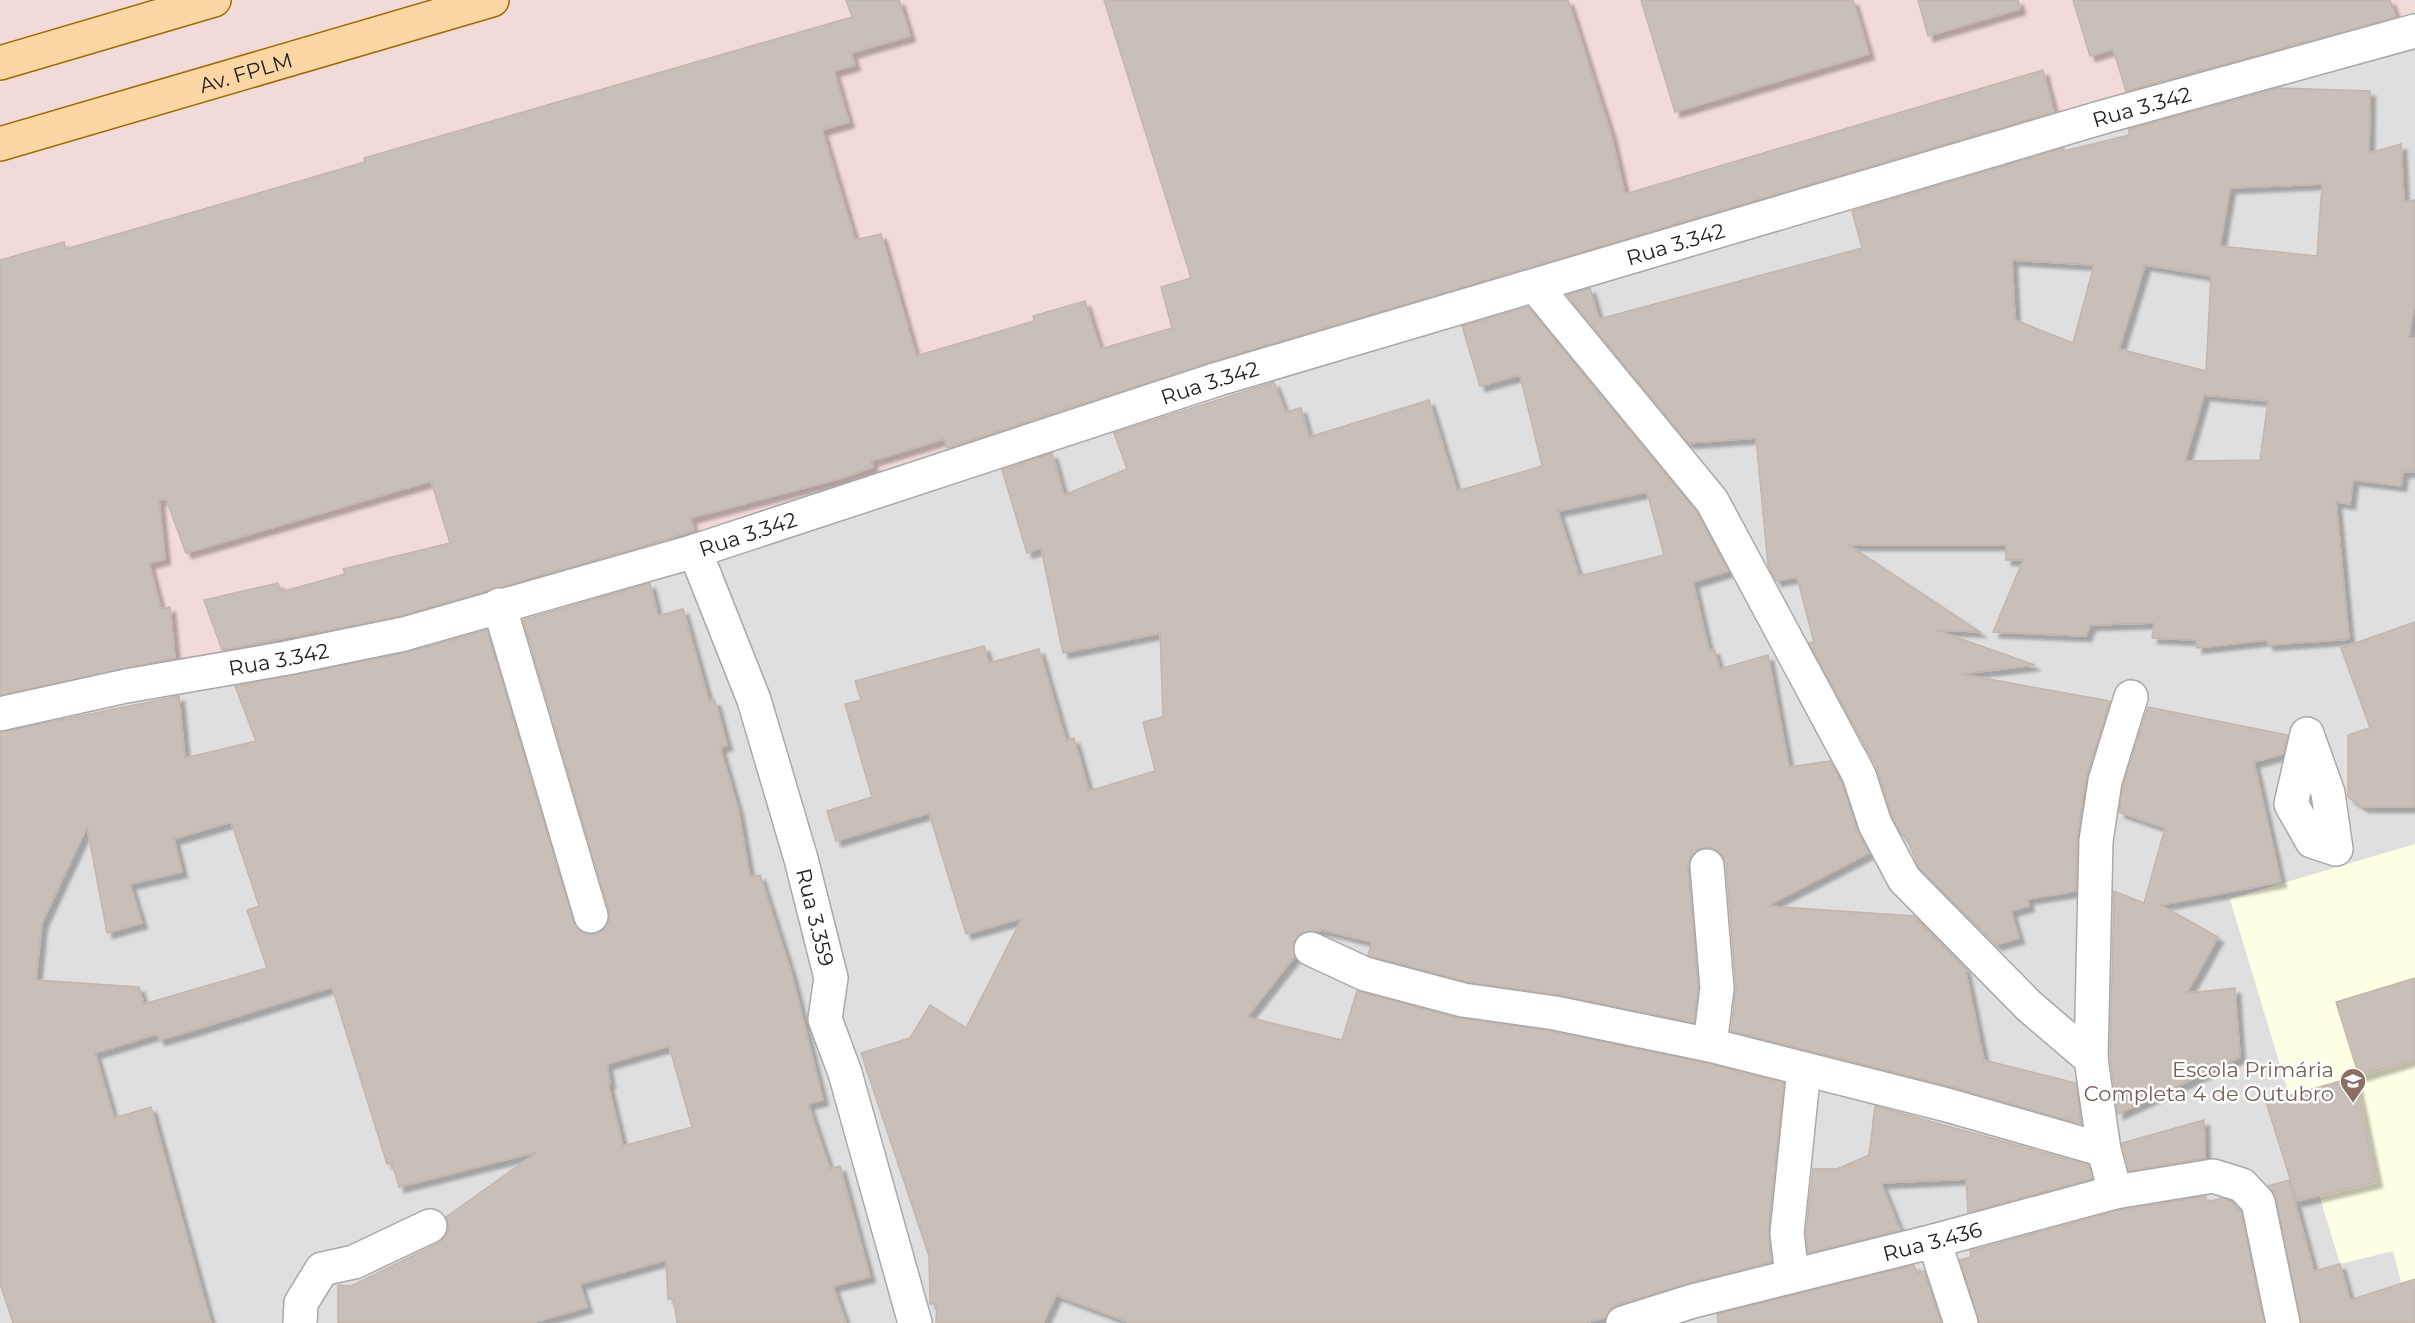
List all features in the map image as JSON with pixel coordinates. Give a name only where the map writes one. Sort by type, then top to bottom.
[{"type":"main road","points":[[0,63],[214,0]]},
{"type":"main road","name":"Av. FPLM","points":[[0,144],[492,0]]},
{"type":"street","name":"Rua 3.342","points":[[0,714],[126,686],[287,658],[404,634],[499,605],[695,551],[1218,379],[2103,117],[2414,34]]},
{"type":"street","points":[[1534,286],[1712,501],[1859,775],[1875,824],[1904,879],[2029,1006],[2091,1059]]},
{"type":"street","name":"Rua 3.359","points":[[695,551],[754,700],[801,859],[831,978],[825,1019],[845,1073],[915,1323]]},
{"type":"street","points":[[499,605],[591,916]]},
{"type":"street","points":[[2115,1192],[2104,1150],[2091,1059],[2096,841],[2105,781],[2131,697]]},
{"type":"street","points":[[1707,866],[1717,988],[1710,1045]]},
{"type":"street","points":[[1311,949],[1365,974],[1463,1000],[1556,1013],[1710,1045],[1947,1105],[2104,1150]]},
{"type":"street","points":[[1792,1276],[1787,1233],[1804,1068]]},
{"type":"street","name":"Rua 3.436","points":[[1623,1323],[1693,1300],[1935,1241],[2115,1192],[2213,1176],[2242,1185],[2258,1202],[2283,1323]]},
{"type":"street","points":[[300,1323],[301,1303],[322,1269],[354,1262],[430,1226]]},
{"type":"street","points":[[1935,1241],[1961,1323]]},
{"type":"shaded area","points":[[0,0],[2415,0],[2415,31],[695,551],[0,714]]},
{"type":"shaded area","points":[[2415,31],[2415,1323],[0,1323],[0,714]]},
{"type":"shaded area","name":"Escola Primária Completa 4 de Outubro","points":[[2415,844],[2415,1323],[2412,1323],[2393,1251],[2340,1264],[2230,899]]},
{"type":"building","points":[[846,0],[899,0],[910,36],[851,53],[855,65],[834,71],[849,122],[822,130],[855,240],[881,234],[916,356],[1034,321],[1033,316],[1085,301],[1100,349],[1172,328],[1161,287],[1191,278],[1104,0],[1568,0],[1611,134],[1625,194],[2043,70],[2054,112],[1213,361],[947,448],[944,439],[871,461],[873,467],[842,478],[690,518],[694,530],[671,538],[400,616],[222,650],[204,600],[278,583],[281,592],[345,574],[343,569],[450,543],[431,481],[186,553],[166,499],[159,500],[165,559],[149,563],[161,609],[170,607],[175,658],[0,695],[0,260],[64,242],[66,249],[365,162],[364,158],[852,17]]},
{"type":"building","points":[[1641,0],[1853,0],[1869,54],[1675,112]]},
{"type":"building","points":[[1918,0],[2018,0],[2020,9],[1928,36]]},
{"type":"building","points":[[2073,0],[2390,0],[2396,17],[2126,91],[2113,49],[2090,56]]},
{"type":"building","points":[[2279,88],[2370,91],[2369,153],[2401,144],[2404,201],[2415,200],[2415,298],[2409,338],[2415,338],[2415,472],[2403,472],[2401,486],[2353,480],[2350,504],[2336,502],[2349,639],[2268,645],[2267,640],[2197,648],[2196,640],[2152,638],[2154,623],[2090,625],[2086,636],[1993,632],[2023,560],[2006,560],[2006,545],[1849,545],[1980,632],[1936,630],[2035,665],[1961,674],[2110,701],[2086,778],[2077,838],[2076,891],[2027,899],[2029,906],[2011,911],[2019,938],[1996,945],[1919,868],[1905,835],[1902,836],[1892,817],[1876,766],[1809,643],[1814,642],[1797,577],[1776,581],[1768,565],[1756,438],[1688,443],[1567,295],[1590,288],[1599,319],[1862,248],[1852,211],[2064,148],[2064,151],[2129,135],[2129,129]],"holes":[[[2322,184],[2317,256],[2220,246],[2230,188]],[[2012,260],[2094,265],[2073,343],[2015,320]],[[2145,265],[2211,276],[2206,371],[2119,349]],[[2205,392],[2205,395],[2268,401],[2260,460],[2185,461]]]},
{"type":"building","points":[[1528,307],[1696,511],[1729,571],[1693,582],[1709,650],[1714,649],[1720,669],[1768,655],[1789,767],[1830,761],[1842,782],[1857,830],[1869,853],[1767,906],[1914,916],[1965,968],[1984,1060],[2076,1083],[2081,1124],[1952,1087],[1731,1031],[1736,987],[1726,864],[1723,856],[1716,849],[1705,847],[1697,850],[1690,857],[1688,867],[1698,988],[1694,1023],[1559,995],[1467,982],[1368,955],[1372,942],[1322,930],[1300,934],[1294,942],[1294,957],[1247,1017],[1342,1040],[1357,991],[1458,1018],[1552,1031],[1706,1063],[1784,1083],[1768,1231],[1772,1262],[1688,1283],[1617,1305],[1606,1317],[1585,1323],[1131,1323],[1056,1295],[1043,1323],[936,1323],[937,1304],[930,1304],[929,1256],[861,1053],[910,1038],[930,1005],[966,1028],[1022,918],[966,934],[929,813],[836,841],[827,811],[872,797],[845,704],[861,700],[855,681],[984,646],[989,663],[1039,649],[1066,741],[1074,738],[1089,791],[1155,771],[1143,722],[1163,717],[1160,633],[1063,653],[1041,548],[1027,553],[1002,470],[1052,453],[1064,495],[1127,469],[1114,433],[1274,382],[1285,412],[1301,408],[1309,437],[1429,400],[1457,491],[1542,466],[1520,375],[1480,386],[1462,326]],"holes":[[[1647,492],[1664,555],[1579,576],[1558,511]]]},
{"type":"building","points":[[650,583],[658,616],[683,609],[709,701],[715,700],[727,745],[720,747],[738,809],[750,877],[760,875],[792,975],[823,1100],[808,1104],[830,1169],[840,1166],[870,1277],[833,1286],[846,1323],[677,1323],[674,1299],[668,1299],[666,1260],[580,1284],[587,1307],[532,1323],[338,1323],[338,1285],[351,1286],[439,1243],[449,1228],[446,1217],[537,1152],[399,1187],[392,1162],[387,1164],[332,987],[181,1034],[159,1040],[157,1034],[95,1053],[114,1118],[151,1107],[211,1323],[13,1323],[0,1284],[0,732],[179,696],[185,758],[256,741],[235,686],[408,652],[487,630],[573,921],[579,930],[586,934],[596,934],[605,928],[609,920],[609,911],[523,620]],"holes":[[[231,822],[259,906],[247,910],[267,968],[144,1004],[139,987],[36,980],[42,923],[87,827],[107,933],[142,923],[130,884],[182,872],[174,839]],[[669,1046],[692,1127],[623,1146],[608,1084],[610,1083],[607,1064]]]},
{"type":"building","points":[[2415,622],[2415,807],[2363,807],[2348,797],[2348,735],[2370,728],[2341,648]]},
{"type":"building","points":[[2148,707],[2288,735],[2283,754],[2254,762],[2281,882],[2161,905],[2218,937],[2187,993],[2235,988],[2240,1057],[2118,1114],[2110,1058],[2114,891],[2144,903],[2165,828],[2119,812],[2123,785]]},
{"type":"building","points":[[2415,978],[2415,1059],[2359,1076],[2336,1002]]},
{"type":"building","points":[[2355,1077],[2377,1182],[2297,1201],[2266,1102]]},
{"type":"building","points":[[1875,1106],[2089,1165],[2092,1179],[1968,1212],[1966,1179],[1881,1183],[1900,1230],[1808,1253],[1806,1233],[1813,1169],[1837,1169],[1869,1155]]},
{"type":"building","points":[[2204,1120],[2205,1158],[2129,1171],[2122,1143]]},
{"type":"building","points":[[2289,1180],[2314,1271],[2340,1264],[2350,1300],[2415,1279],[2415,1323],[2301,1323],[2276,1198],[2268,1186]]},
{"type":"building","points":[[2206,1196],[2206,1202],[2222,1198],[2232,1201],[2241,1211],[2264,1323],[1979,1323],[1960,1260],[1971,1257],[1970,1251],[2119,1210]]},
{"type":"building","points":[[1914,1265],[1917,1273],[1924,1271],[1941,1323],[1718,1323],[1717,1314]]},
{"type":"place","name":"Escola Primária Completa 4 de Outubro","points":[[2353,1104]]}]
